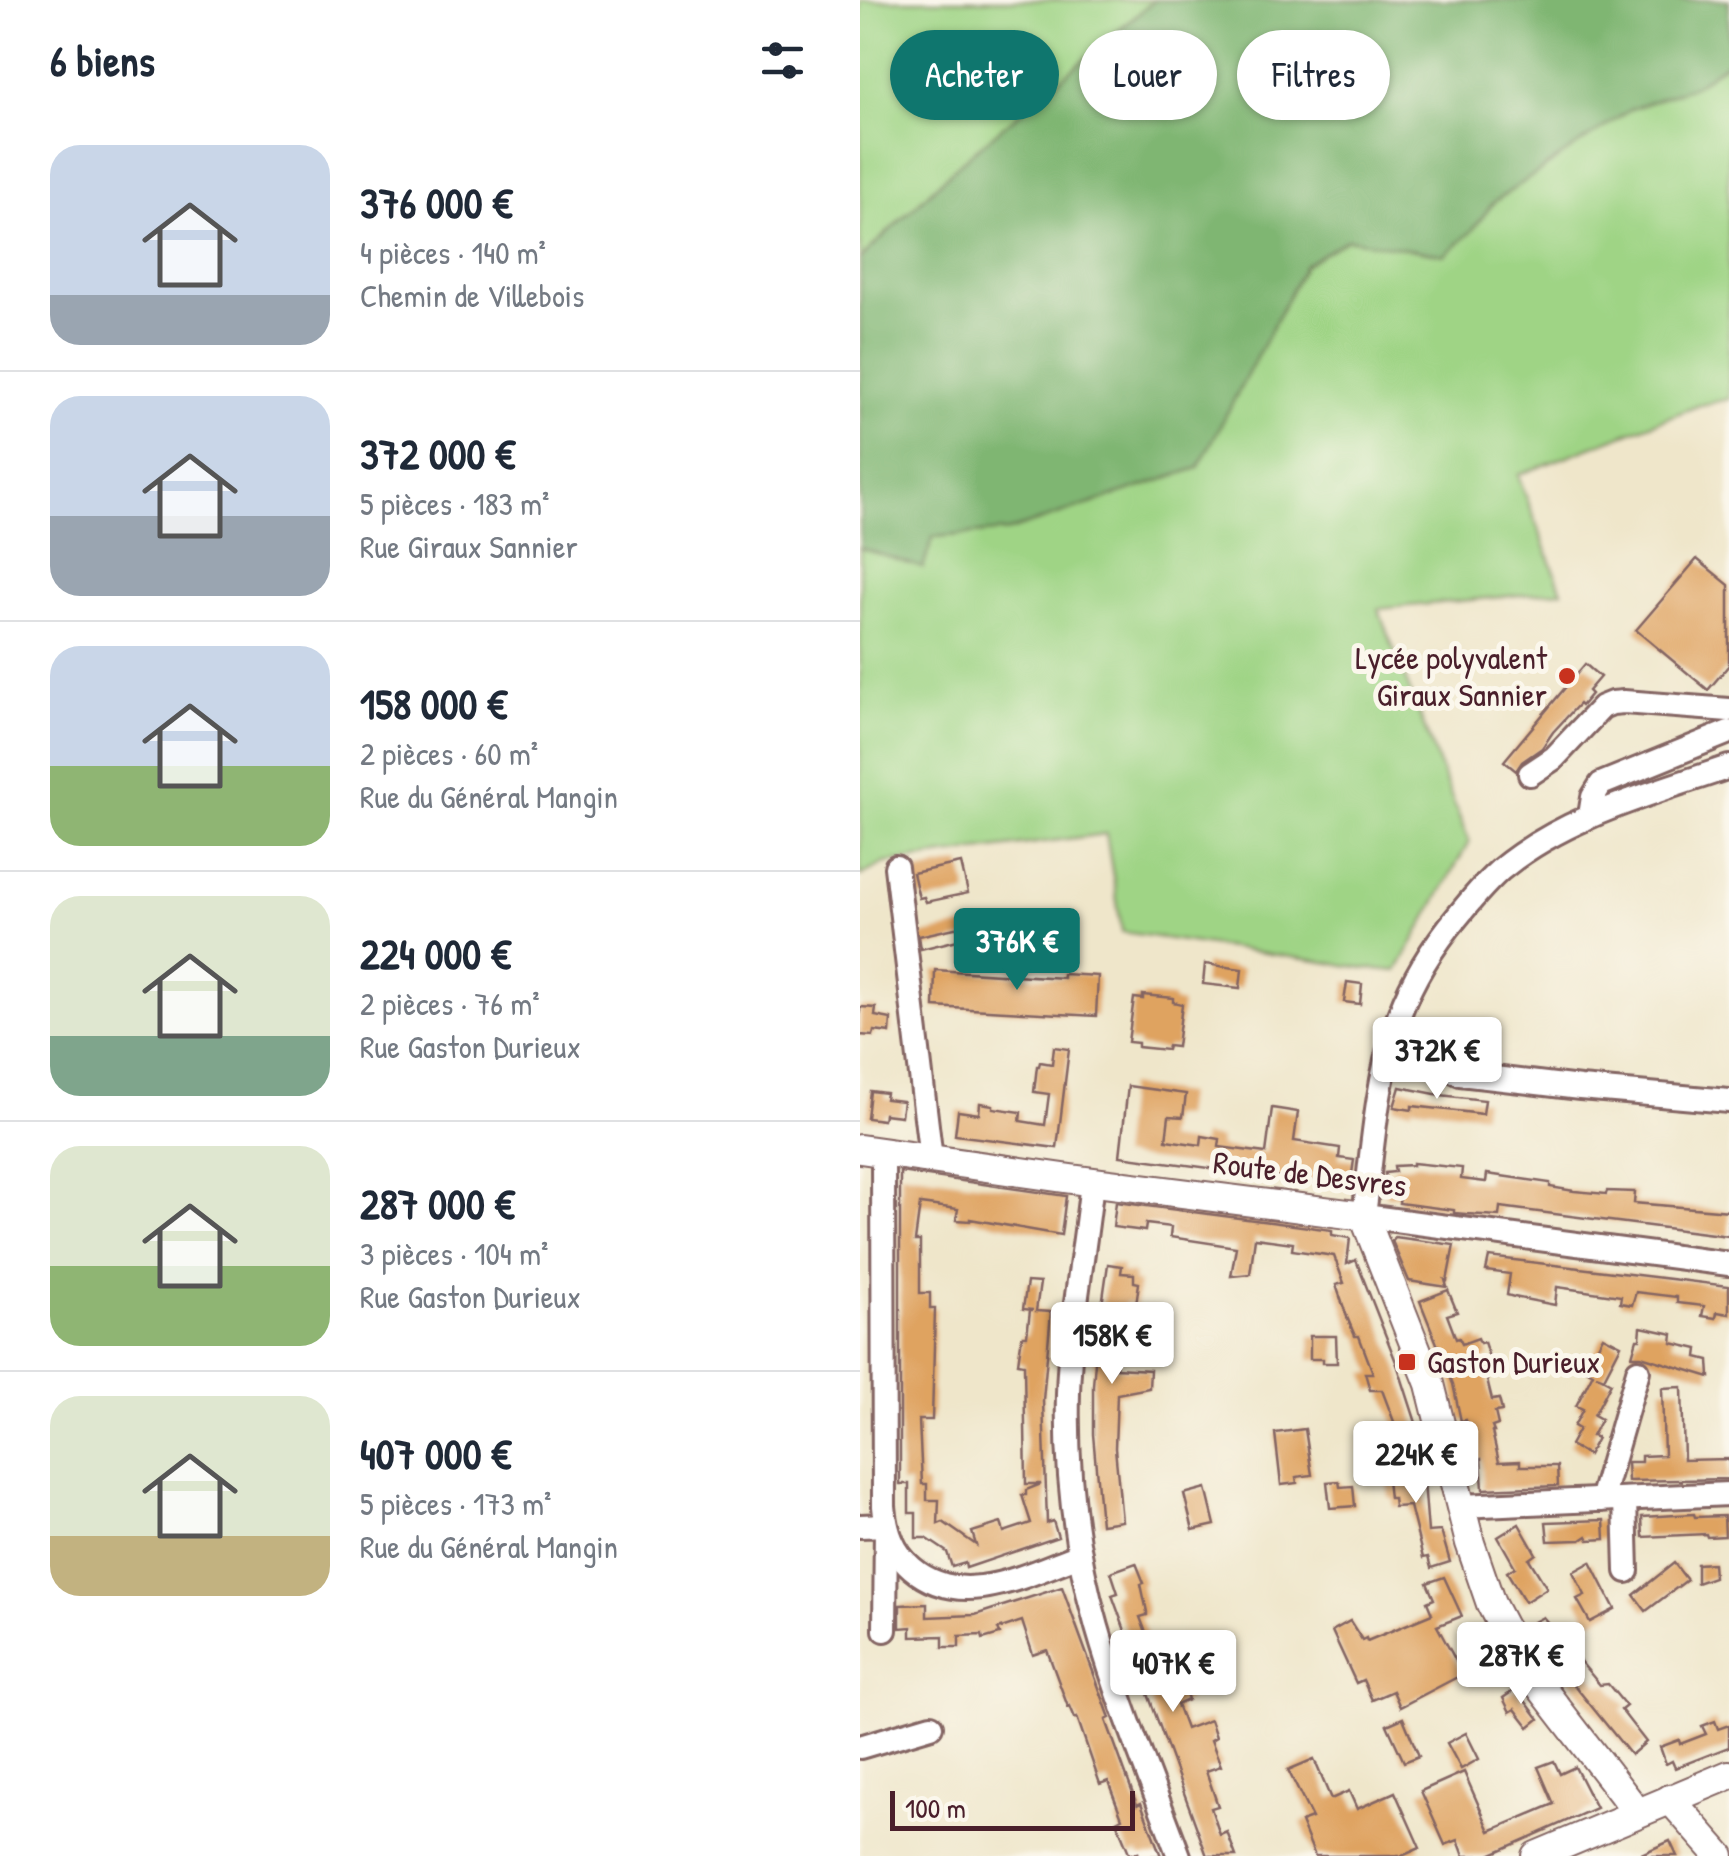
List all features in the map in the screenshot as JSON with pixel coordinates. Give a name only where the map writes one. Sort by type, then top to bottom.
[{"type":"main road","name":"Route de Desvres","points":[[868,1151],[1364,1216]]},
{"type":"main road","points":[[1364,1216],[1430,1384],[1482,1579],[1502,1627],[1547,1696],[1637,1812]]},
{"type":"main road","points":[[1536,1856],[1729,1775]]},
{"type":"main road","points":[[1670,1798],[1720,1856]]},
{"type":"street","points":[[1530,774],[1554,758],[1602,707],[1612,703],[1729,710]]},
{"type":"street","points":[[1590,816],[1592,796],[1601,784],[1729,732]]},
{"type":"street","points":[[1364,1216],[1378,1108],[1395,1027],[1421,964],[1455,919],[1490,879],[1538,844],[1590,816],[1729,767]]},
{"type":"street","points":[[896,867],[931,1160]]},
{"type":"street","points":[[1395,1027],[1428,1037],[1438,1047],[1445,1066],[1460,1074],[1729,1101]]},
{"type":"street","points":[[868,1151],[886,1525],[885,1630]]},
{"type":"street","points":[[1092,1181],[1068,1378],[1072,1493],[1080,1556],[1109,1666],[1179,1856]]},
{"type":"street","name":"Route de Desvres","points":[[1364,1216],[1729,1264]]},
{"type":"street","points":[[1628,1570],[1613,1499],[1638,1371]]},
{"type":"street","points":[[1461,1506],[1729,1494]]},
{"type":"street","points":[[860,1526],[886,1525]]},
{"type":"street","points":[[886,1525],[904,1560],[924,1577],[947,1587],[985,1588],[1080,1556]]},
{"type":"street","points":[[860,1747],[931,1726]]},
{"type":"green space","points":[[860,0],[1155,0],[1119,30],[1079,30],[1079,63],[1059,80],[1059,30],[890,30],[890,120],[1011,120],[961,162],[860,259]]},
{"type":"green space","points":[[1155,0],[1729,0],[1729,61],[1694,86],[1631,109],[1494,202],[1471,232],[1445,255],[1347,239],[1305,265],[1198,468],[1009,531],[933,537],[923,568],[860,548],[860,259],[961,162],[1011,120],[1059,120],[1059,80],[1079,63],[1079,120],[1217,120],[1217,30],[1119,30]]},
{"type":"green space","points":[[1729,61],[1729,399],[1700,405],[1518,475],[1562,591],[1378,609],[1469,842],[1397,971],[1122,932],[1106,834],[885,863],[860,876],[860,548],[923,568],[933,537],[1009,531],[1198,468],[1305,265],[1347,239],[1445,254],[1471,232],[1494,202],[1631,109],[1694,86]]},
{"type":"building","points":[[1697,559],[1729,585],[1729,665],[1708,690],[1636,630]]},
{"type":"building","points":[[1585,664],[1600,677],[1588,691],[1591,694],[1516,771],[1504,761]]},
{"type":"building","points":[[961,863],[968,893],[926,902],[924,897],[919,898],[913,873]]},
{"type":"building","points":[[968,925],[970,937],[921,949],[919,936]]},
{"type":"building","points":[[1205,964],[1242,969],[1240,988],[1203,984]]},
{"type":"building","points":[[935,970],[1063,978],[1063,974],[1098,976],[1096,1016],[934,1007]]},
{"type":"building","points":[[1347,982],[1362,984],[1360,1004],[1344,1002]]},
{"type":"building","points":[[1143,995],[1173,998],[1173,1002],[1182,1004],[1177,1047],[1168,1046],[1167,1050],[1128,1042],[1134,998],[1143,999]]},
{"type":"building","points":[[860,1007],[876,1008],[875,1016],[891,1019],[890,1033],[874,1031],[873,1036],[860,1035]]},
{"type":"building","points":[[1054,1047],[1069,1049],[1057,1148],[955,1135],[958,1111],[979,1114],[980,1103],[1021,1112],[1020,1121],[1045,1125],[1049,1094],[1034,1092],[1037,1066],[1040,1062],[1052,1064]]},
{"type":"building","points":[[1128,1086],[1186,1094],[1183,1117],[1169,1116],[1166,1140],[1201,1145],[1202,1136],[1220,1139],[1219,1147],[1266,1153],[1272,1108],[1298,1112],[1294,1141],[1340,1148],[1339,1158],[1354,1160],[1350,1187],[1120,1156]]},
{"type":"building","points":[[1400,1087],[1485,1100],[1483,1114],[1394,1107]]},
{"type":"building","points":[[870,1091],[886,1093],[885,1099],[903,1101],[901,1116],[867,1118]]},
{"type":"building","points":[[1413,1163],[1462,1168],[1461,1179],[1486,1182],[1487,1174],[1550,1183],[1550,1187],[1574,1191],[1635,1192],[1634,1203],[1729,1211],[1729,1236],[1500,1207],[1499,1216],[1454,1213],[1399,1203],[1400,1195],[1386,1196],[1385,1173],[1395,1172],[1394,1166]]},
{"type":"building","points":[[900,1172],[1066,1196],[1061,1235],[956,1220],[958,1209],[920,1204],[915,1241],[920,1241],[920,1293],[930,1293],[930,1308],[935,1308],[932,1420],[919,1420],[922,1484],[927,1484],[927,1500],[939,1500],[938,1524],[943,1522],[976,1545],[972,1532],[1001,1523],[1004,1532],[1031,1523],[1022,1495],[1041,1484],[1026,1484],[1024,1364],[1018,1363],[1022,1336],[1027,1336],[1033,1310],[1023,1309],[1027,1282],[1040,1283],[1036,1311],[1051,1312],[1043,1400],[1047,1523],[1053,1521],[1058,1537],[966,1568],[965,1563],[952,1567],[947,1552],[926,1538],[916,1538],[916,1513],[909,1513],[909,1484],[900,1484]]},
{"type":"building","points":[[1116,1202],[1332,1230],[1332,1235],[1350,1238],[1347,1264],[1356,1260],[1418,1429],[1399,1435],[1382,1390],[1370,1390],[1365,1373],[1373,1373],[1336,1285],[1344,1283],[1334,1256],[1292,1250],[1293,1243],[1255,1238],[1250,1274],[1231,1276],[1236,1247],[1170,1237],[1171,1227],[1146,1224],[1145,1231],[1113,1227]]},
{"type":"building","points":[[1395,1237],[1454,1245],[1445,1280],[1447,1287],[1409,1281],[1392,1241]]},
{"type":"building","points":[[1489,1257],[1729,1286],[1729,1314],[1717,1312],[1716,1318],[1702,1316],[1704,1306],[1677,1303],[1677,1297],[1636,1292],[1632,1305],[1620,1303],[1621,1296],[1557,1287],[1555,1305],[1514,1297],[1507,1295],[1510,1274],[1486,1271]]},
{"type":"building","points":[[1108,1264],[1122,1266],[1121,1273],[1134,1274],[1134,1282],[1139,1283],[1136,1305],[1125,1303],[1116,1368],[1150,1370],[1149,1388],[1117,1394],[1115,1448],[1122,1521],[1101,1524],[1093,1385]]},
{"type":"building","points":[[1448,1290],[1457,1312],[1447,1315],[1456,1339],[1462,1344],[1478,1338],[1480,1343],[1484,1342],[1489,1357],[1484,1359],[1485,1372],[1492,1400],[1499,1399],[1502,1411],[1495,1412],[1498,1425],[1492,1427],[1499,1462],[1557,1466],[1558,1486],[1483,1489],[1481,1459],[1476,1460],[1466,1420],[1461,1421],[1453,1384],[1420,1301]]},
{"type":"building","points":[[1641,1327],[1673,1334],[1672,1343],[1698,1349],[1697,1357],[1709,1360],[1710,1377],[1632,1356]]},
{"type":"building","points":[[1310,1336],[1336,1336],[1337,1363],[1310,1359]]},
{"type":"building","points":[[1603,1336],[1621,1345],[1604,1378],[1596,1375],[1611,1383],[1594,1415],[1601,1419],[1588,1455],[1570,1445],[1579,1429],[1574,1426],[1583,1409],[1576,1406],[1593,1373],[1586,1369]]},
{"type":"building","points":[[1682,1387],[1684,1460],[1729,1459],[1729,1479],[1628,1481],[1627,1462],[1641,1462],[1641,1456],[1664,1455],[1662,1388]]},
{"type":"building","points":[[1305,1429],[1312,1475],[1296,1477],[1297,1483],[1281,1485],[1275,1433]]},
{"type":"building","points":[[1419,1458],[1428,1532],[1441,1531],[1450,1562],[1431,1568],[1428,1557],[1423,1558],[1410,1506],[1394,1507],[1393,1498],[1389,1498],[1385,1462]]},
{"type":"building","points":[[1339,1481],[1340,1487],[1353,1486],[1355,1506],[1330,1508],[1327,1482]]},
{"type":"building","points":[[1206,1488],[1215,1525],[1193,1530],[1184,1494]]},
{"type":"building","points":[[1724,1516],[1725,1536],[1643,1537],[1642,1517]]},
{"type":"building","points":[[1604,1520],[1605,1539],[1589,1540],[1587,1536],[1581,1540],[1548,1541],[1546,1522]]},
{"type":"building","points":[[1519,1524],[1536,1554],[1529,1559],[1547,1588],[1525,1602],[1507,1572],[1515,1567],[1498,1537]]},
{"type":"building","points":[[1591,1562],[1615,1609],[1590,1622],[1577,1599],[1585,1595],[1573,1572]]},
{"type":"building","points":[[1136,1563],[1144,1583],[1141,1584],[1147,1612],[1140,1617],[1152,1649],[1159,1646],[1174,1689],[1183,1686],[1188,1700],[1177,1705],[1186,1729],[1210,1720],[1216,1737],[1211,1740],[1221,1766],[1206,1771],[1218,1806],[1211,1808],[1220,1835],[1227,1832],[1236,1856],[1207,1856],[1112,1595],[1118,1593],[1111,1572]]},
{"type":"building","points":[[1674,1563],[1687,1580],[1646,1611],[1634,1595]]},
{"type":"building","points":[[1713,1563],[1714,1577],[1697,1583],[1697,1564]]},
{"type":"building","points":[[1444,1577],[1462,1616],[1437,1626],[1463,1674],[1400,1707],[1393,1691],[1372,1700],[1363,1680],[1356,1683],[1332,1631],[1350,1621],[1362,1640],[1367,1641],[1432,1614],[1427,1602],[1434,1599],[1427,1583]]},
{"type":"building","points":[[1062,1587],[1137,1805],[1141,1803],[1161,1856],[1139,1856],[1138,1852],[1130,1855],[1116,1821],[1122,1818],[1108,1781],[1100,1784],[1077,1717],[1068,1707],[1047,1650],[1033,1655],[1022,1621],[983,1639],[982,1635],[959,1636],[959,1647],[943,1647],[943,1636],[911,1637],[911,1627],[900,1628],[900,1605],[927,1604],[927,1617],[975,1615]]},
{"type":"building","points":[[1543,1617],[1600,1685],[1608,1684],[1626,1706],[1621,1710],[1646,1742],[1631,1755],[1549,1654],[1532,1623]]},
{"type":"building","points":[[1516,1689],[1539,1719],[1529,1727],[1515,1709],[1510,1712],[1503,1698]]},
{"type":"building","points":[[1403,1718],[1419,1756],[1404,1762],[1387,1725]]},
{"type":"building","points":[[1715,1721],[1718,1729],[1729,1725],[1729,1747],[1675,1768],[1672,1761],[1666,1764],[1660,1747],[1706,1734],[1702,1726]]},
{"type":"building","points":[[1466,1733],[1479,1759],[1461,1769],[1447,1743]]},
{"type":"building","points":[[1314,1759],[1331,1799],[1349,1791],[1357,1809],[1395,1792],[1420,1848],[1402,1856],[1315,1856],[1301,1822],[1312,1818],[1288,1770]]},
{"type":"building","points":[[1554,1761],[1560,1774],[1575,1767],[1596,1808],[1487,1856],[1464,1856],[1458,1840],[1445,1845],[1421,1791],[1464,1772],[1490,1831],[1554,1804],[1538,1767]]},
{"type":"building","points":[[1670,1841],[1677,1856],[1637,1856]]},
{"type":"place","name":"Lycée polyvalent Giraux Sannier","points":[[1567,676]]},
{"type":"place","name":"Gaston Durieux","points":[[1407,1362]]}]
